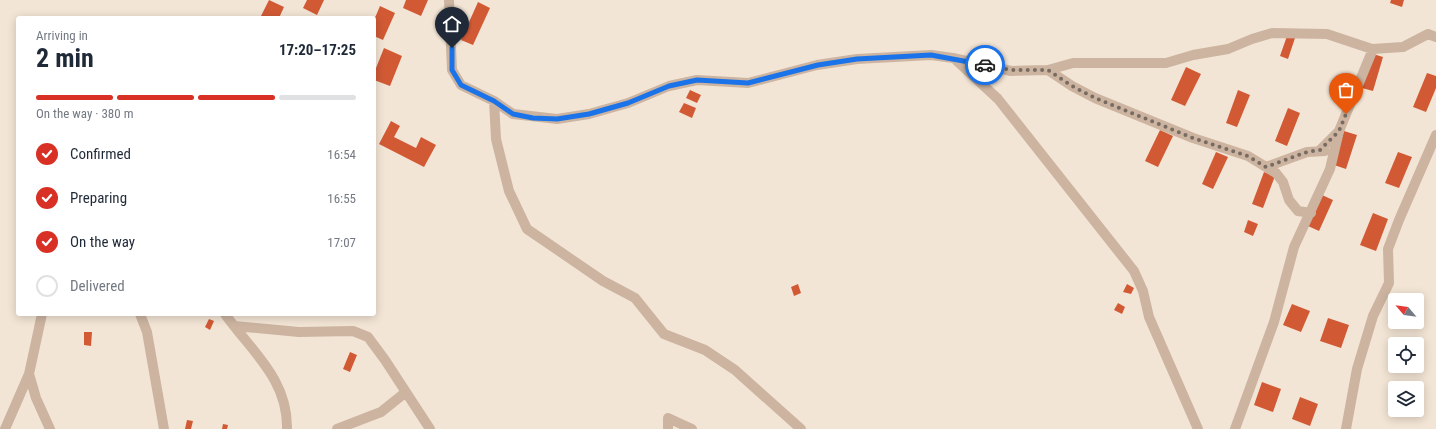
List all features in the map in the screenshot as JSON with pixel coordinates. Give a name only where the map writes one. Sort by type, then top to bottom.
[{"type":"street","points":[[449,0],[452,70],[461,85],[494,101],[513,114],[533,118],[557,119],[621,105],[669,86],[697,80],[748,83],[818,65],[857,59],[931,55],[1011,70],[1048,70],[1073,63],[1166,63],[1192,55],[1228,49],[1272,33],[1327,34],[1357,45],[1374,49],[1403,47],[1428,34],[1436,36]]},
{"type":"street","points":[[1235,429],[1274,322],[1294,247],[1330,169],[1339,131],[1374,49]]},
{"type":"street","points":[[953,58],[968,69],[998,99],[1134,271],[1143,291],[1149,317],[1198,429]]},
{"type":"street","points":[[1048,70],[1072,86],[1095,98],[1193,138],[1248,156],[1276,173],[1283,182],[1289,200],[1298,211],[1310,213]]},
{"type":"street","points":[[494,101],[496,139],[509,191],[527,230],[603,281],[635,298],[664,334],[704,350],[735,370],[800,429]]},
{"type":"street","points":[[1320,150],[1339,131]]},
{"type":"street","points":[[1346,429],[1357,369],[1373,316],[1389,283],[1388,249],[1436,135]]},
{"type":"street","points":[[1266,167],[1307,152],[1320,150],[1333,156]]},
{"type":"street","points":[[5,429],[30,374],[42,316]]},
{"type":"street","points":[[141,316],[147,332],[164,429]]},
{"type":"street","points":[[226,316],[266,366],[280,388],[286,405],[287,429]]},
{"type":"street","points":[[234,326],[299,332],[354,331],[368,337],[430,429]]},
{"type":"street","points":[[30,374],[36,398],[50,429]]},
{"type":"street","points":[[337,429],[381,412],[406,392]]},
{"type":"street","points":[[668,429],[668,418],[692,429]]},
{"type":"building","points":[[269,0],[284,7],[280,16],[261,16]]},
{"type":"building","points":[[307,0],[324,0],[317,15],[303,8]]},
{"type":"building","points":[[406,0],[428,0],[421,16],[403,8]]},
{"type":"building","points":[[1391,0],[1404,0],[1402,7],[1390,3]]},
{"type":"building","points":[[478,2],[490,8],[473,45],[461,40]]},
{"type":"building","points":[[380,6],[395,13],[383,40],[376,37],[376,16]]},
{"type":"building","points":[[1287,36],[1295,38],[1288,59],[1280,56]]},
{"type":"building","points":[[384,48],[402,56],[390,86],[376,81],[376,68]]},
{"type":"building","points":[[1373,54],[1383,57],[1373,91],[1362,88]]},
{"type":"building","points":[[1186,67],[1201,74],[1185,106],[1171,100]]},
{"type":"building","points":[[1427,73],[1436,76],[1436,88],[1426,112],[1413,107]]},
{"type":"building","points":[[690,90],[701,95],[697,103],[686,98]]},
{"type":"building","points":[[1238,90],[1250,95],[1237,127],[1226,123]]},
{"type":"building","points":[[684,103],[696,108],[692,118],[679,112]]},
{"type":"building","points":[[1288,108],[1300,113],[1287,146],[1275,141]]},
{"type":"building","points":[[391,121],[400,126],[394,137],[416,148],[421,137],[436,145],[424,167],[379,144]]},
{"type":"building","points":[[1160,130],[1173,136],[1158,167],[1145,161]]},
{"type":"building","points":[[1344,131],[1357,135],[1346,169],[1334,165]]},
{"type":"building","points":[[1216,152],[1228,157],[1213,189],[1202,184]]},
{"type":"building","points":[[1398,152],[1412,157],[1399,188],[1385,183]]},
{"type":"building","points":[[1264,172],[1275,176],[1263,208],[1252,204]]},
{"type":"building","points":[[1322,195],[1333,200],[1319,231],[1308,226]]},
{"type":"building","points":[[1373,213],[1388,219],[1376,251],[1360,245]]},
{"type":"building","points":[[1248,220],[1258,224],[1253,236],[1244,232]]},
{"type":"building","points":[[798,284],[801,293],[794,296],[791,287]]},
{"type":"building","points":[[1127,284],[1134,288],[1131,294],[1123,292]]},
{"type":"building","points":[[1118,303],[1125,307],[1122,314],[1114,310]]},
{"type":"building","points":[[1292,304],[1310,311],[1301,332],[1283,325]]},
{"type":"building","points":[[1328,318],[1349,325],[1341,348],[1320,341]]},
{"type":"building","points":[[209,319],[214,321],[210,330],[205,327]]},
{"type":"building","points":[[84,332],[92,332],[91,346],[84,345]]},
{"type":"building","points":[[350,352],[357,355],[350,372],[343,369]]},
{"type":"building","points":[[1262,382],[1281,389],[1273,412],[1254,405]]},
{"type":"building","points":[[1300,397],[1318,404],[1310,426],[1292,419]]},
{"type":"building","points":[[187,420],[193,421],[191,429],[185,429]]},
{"type":"building","points":[[223,424],[228,425],[227,429],[222,429]]},
{"type":"way so far","points":[[985,65],[1011,70],[1048,70],[1072,86],[1095,98],[1193,138],[1248,156],[1266,167],[1307,152],[1320,150],[1339,131],[1346,114]]},
{"type":"route","points":[[452,48],[452,70],[461,85],[494,101],[513,114],[533,118],[557,119],[589,114],[628,103],[669,86],[697,80],[748,83],[818,65],[857,59],[931,55],[985,65]]}]
